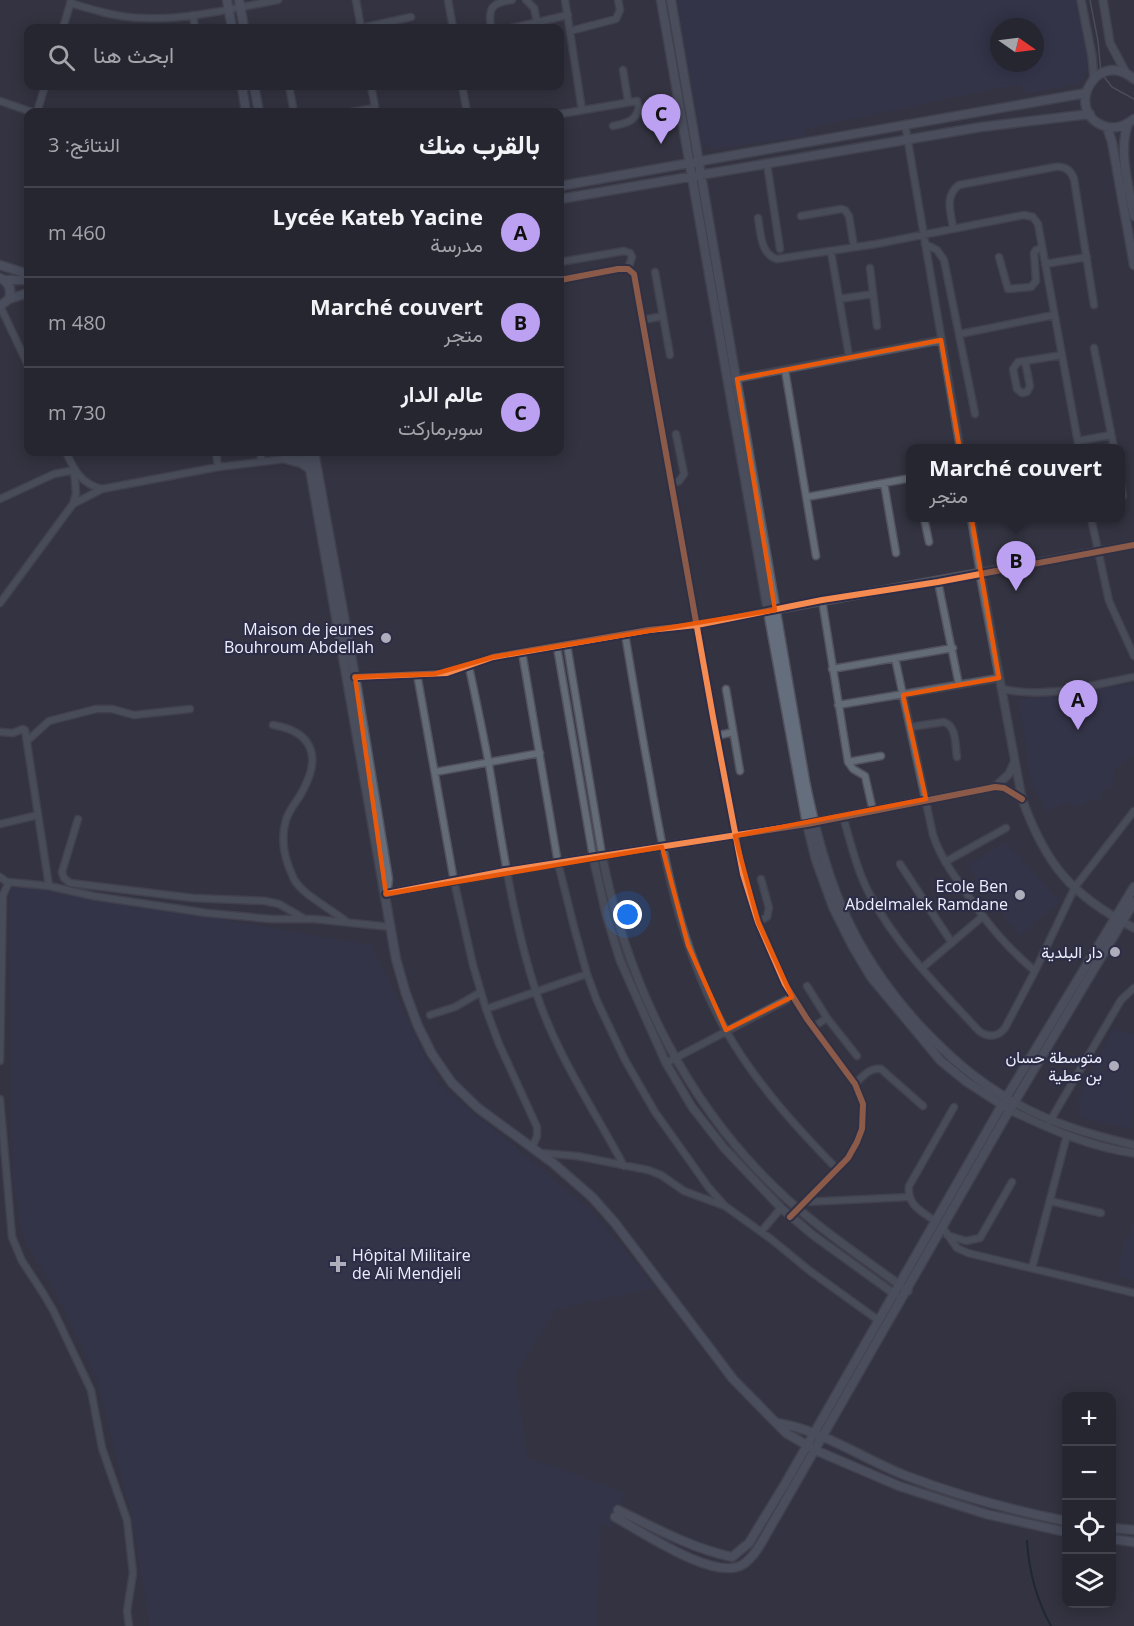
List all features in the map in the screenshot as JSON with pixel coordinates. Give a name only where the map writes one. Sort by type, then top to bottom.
[{"type":"main road","points":[[661,0],[689,162],[732,379],[810,823],[846,920],[878,977],[943,1051],[1008,1104]]},
{"type":"main road","points":[[671,0],[702,175],[732,379]]},
{"type":"main road","points":[[240,4],[243,24]]},
{"type":"main road","points":[[228,5],[231,24]]},
{"type":"main road","points":[[1131,121],[1114,128],[1094,120],[1086,107],[1086,93],[1094,78],[1106,70],[1132,76]]},
{"type":"main road","points":[[243,90],[245,108]]},
{"type":"main road","points":[[255,90],[258,108]]},
{"type":"main road","points":[[564,185],[905,123],[1086,93]]},
{"type":"main road","points":[[978,111],[981,127]]},
{"type":"main road","points":[[564,198],[981,127],[1089,114]]},
{"type":"main road","points":[[1131,121],[1124,136],[1134,216]]},
{"type":"main road","points":[[1107,127],[1112,142],[1134,265]]},
{"type":"main road","points":[[0,265],[24,273]]},
{"type":"main road","points":[[1,278],[24,280]]},
{"type":"main road","points":[[1,278],[10,286],[9,299]]},
{"type":"main road","points":[[0,306],[9,299],[24,294]]},
{"type":"main road","points":[[311,456],[310,469],[396,959],[406,994],[438,1064],[469,1100],[566,1174],[604,1210],[733,1380],[786,1433],[815,1450],[857,1469],[942,1501],[998,1517],[1062,1531]]},
{"type":"main road","points":[[312,456],[355,677],[388,879],[386,894]]},
{"type":"main road","points":[[286,459],[302,463],[310,469]]},
{"type":"main road","points":[[1008,1104],[945,1232],[902,1300],[754,1552],[744,1564],[733,1569],[718,1568],[681,1554],[617,1513],[682,1541],[732,1557],[749,1543],[936,1221],[1119,920],[1134,887]]},
{"type":"main road","points":[[1119,920],[1134,902]]},
{"type":"main road","points":[[777,1423],[813,1433],[904,1475],[947,1490],[1062,1520]]},
{"type":"main road","points":[[1116,1528],[1134,1530]]},
{"type":"main road","points":[[1116,1540],[1134,1542]]},
{"type":"street","points":[[64,24],[71,2],[118,16],[144,19],[193,15],[228,5],[278,0]]},
{"type":"street","points":[[356,0],[360,24]]},
{"type":"street","points":[[448,0],[452,24]]},
{"type":"street","points":[[490,24],[491,9],[500,2],[512,0]]},
{"type":"street","points":[[526,0],[534,8],[537,22]]},
{"type":"street","points":[[565,0],[582,110]]},
{"type":"street","points":[[570,31],[616,19],[620,10],[618,0]]},
{"type":"street","points":[[1082,0],[1094,78]]},
{"type":"street","points":[[1104,0],[1110,43],[1132,76]]},
{"type":"street","points":[[193,15],[194,24]]},
{"type":"street","points":[[529,24],[568,15]]},
{"type":"street","points":[[381,24],[411,18]]},
{"type":"street","points":[[623,70],[627,101]]},
{"type":"street","points":[[38,108],[44,90]]},
{"type":"street","points":[[290,90],[293,108]]},
{"type":"street","points":[[372,90],[375,108]]},
{"type":"street","points":[[463,90],[466,108]]},
{"type":"street","points":[[564,113],[634,100],[638,103],[637,114],[629,122],[613,126]]},
{"type":"street","points":[[0,101],[24,109]]},
{"type":"street","points":[[905,123],[959,444]]},
{"type":"street","points":[[767,164],[780,249]]},
{"type":"street","points":[[953,228],[949,201],[952,192],[959,185],[1060,167],[1069,171],[1074,179],[1094,305]]},
{"type":"street","points":[[801,216],[845,210],[849,216],[854,248]]},
{"type":"street","points":[[758,218],[765,250],[774,258],[831,252],[1030,215],[1037,221],[1079,444]]},
{"type":"street","points":[[925,244],[937,250],[944,260],[975,414]]},
{"type":"street","points":[[999,257],[1008,289],[1031,287],[1036,283],[1034,253],[1042,248]]},
{"type":"street","points":[[564,261],[624,251],[630,253],[632,257],[628,269]]},
{"type":"street","points":[[831,252],[849,356]]},
{"type":"street","points":[[1045,264],[1087,256]]},
{"type":"street","points":[[870,268],[877,326]]},
{"type":"street","points":[[564,279],[618,269],[628,269],[635,279],[691,576],[716,736],[743,874],[758,922],[792,997],[855,1084],[863,1104],[862,1129],[848,1158],[790,1217]]},
{"type":"street","points":[[655,272],[670,356]]},
{"type":"street","points":[[839,299],[873,294]]},
{"type":"street","points":[[0,306],[24,357]]},
{"type":"street","points":[[960,334],[1054,315]]},
{"type":"street","points":[[644,320],[663,316]]},
{"type":"street","points":[[732,379],[941,340]]},
{"type":"street","points":[[1094,348],[1113,444]]},
{"type":"street","points":[[1025,361],[1030,388],[1027,392],[1022,393],[1017,389],[1013,369],[1015,364],[1025,361],[1062,355]]},
{"type":"street","points":[[785,370],[816,556]]},
{"type":"street","points":[[672,484],[682,480],[685,471],[676,434]]},
{"type":"street","points":[[1082,444],[1111,435]]},
{"type":"street","points":[[68,456],[74,470],[84,482],[102,489]]},
{"type":"street","points":[[217,456],[218,466]]},
{"type":"street","points":[[261,456],[262,462]]},
{"type":"street","points":[[73,504],[102,489],[218,466],[298,456]]},
{"type":"street","points":[[0,499],[54,474],[74,470]]},
{"type":"street","points":[[0,603],[73,504],[76,493],[74,470]]},
{"type":"street","points":[[807,497],[906,479]]},
{"type":"street","points":[[884,483],[896,553]]},
{"type":"street","points":[[925,522],[929,542]]},
{"type":"street","points":[[972,522],[1022,799],[1041,845],[1058,872],[1074,888],[1134,928]]},
{"type":"street","points":[[1092,522],[1112,610],[1134,657]]},
{"type":"street","points":[[355,677],[447,673],[492,657],[650,630],[697,625],[822,600],[938,582],[1134,545]]},
{"type":"street","points":[[938,582],[959,685]]},
{"type":"street","points":[[822,600],[848,762],[851,767],[865,776],[873,811]]},
{"type":"street","points":[[625,634],[662,847],[673,896],[688,945],[705,988],[726,1030],[758,1080],[778,1106],[837,1170]]},
{"type":"street","points":[[567,645],[602,855],[613,905],[627,952],[648,1003],[675,1058],[719,1124],[746,1156],[798,1209],[908,1291]]},
{"type":"street","points":[[557,647],[593,857],[606,914],[620,960],[666,1063],[692,1107],[724,1148],[781,1208],[902,1300]]},
{"type":"street","points":[[832,669],[953,648]]},
{"type":"street","points":[[522,652],[558,862],[586,974],[612,1033],[656,1113],[709,1188],[725,1206],[810,1272],[878,1320]]},
{"type":"street","points":[[895,658],[933,835],[945,862],[982,917],[1018,957],[1035,971]]},
{"type":"street","points":[[469,667],[489,762],[506,871],[520,935],[536,992],[563,1059],[624,1166]]},
{"type":"street","points":[[417,674],[465,934],[486,1009],[515,1081],[537,1127],[535,1150],[577,1156],[657,1173],[684,1191],[725,1206]]},
{"type":"street","points":[[1003,689],[1029,693],[1062,690],[1134,676]]},
{"type":"street","points":[[838,705],[999,678]]},
{"type":"street","points":[[726,689],[740,771]]},
{"type":"street","points":[[27,741],[49,721],[96,709],[112,709],[134,715],[190,709]]},
{"type":"street","points":[[910,728],[944,722],[949,724],[953,731],[957,758]]},
{"type":"street","points":[[273,725],[285,727],[301,735],[311,748],[313,758],[304,790],[289,811],[285,822],[284,850],[294,880],[301,890],[348,922]]},
{"type":"street","points":[[0,732],[13,733],[23,729],[27,741],[50,886]]},
{"type":"street","points":[[716,736],[733,732]]},
{"type":"street","points":[[435,772],[540,753]]},
{"type":"street","points":[[848,762],[881,756]]},
{"type":"street","points":[[995,787],[1009,774],[1015,759]]},
{"type":"street","points":[[386,894],[558,862],[810,823],[995,787],[1004,788],[1022,799]]},
{"type":"street","points":[[843,817],[860,872],[881,914],[922,968],[979,1031],[993,1036],[1005,1028],[1074,888],[1134,811]]},
{"type":"street","points":[[0,824],[38,815]]},
{"type":"street","points":[[78,819],[62,872],[64,878],[70,883],[193,898],[265,901],[279,904],[304,919]]},
{"type":"street","points":[[945,862],[1006,828]]},
{"type":"street","points":[[900,864],[952,943]]},
{"type":"street","points":[[0,877],[8,884]]},
{"type":"street","points":[[758,922],[767,917],[769,910],[761,879]]},
{"type":"street","points":[[8,884],[18,882],[50,886],[93,896],[207,914],[348,922],[391,927]]},
{"type":"street","points":[[0,1061],[3,895],[8,884]]},
{"type":"street","points":[[922,968],[982,917]]},
{"type":"street","points":[[486,1009],[586,974]]},
{"type":"street","points":[[807,986],[827,1018],[857,1056]]},
{"type":"street","points":[[1050,1120],[1119,1004],[1134,988]]},
{"type":"street","points":[[430,1015],[455,1007],[481,992]]},
{"type":"street","points":[[666,1063],[792,997]]},
{"type":"street","points":[[813,1027],[827,1018]]},
{"type":"street","points":[[855,1084],[870,1071],[881,1069],[923,1107]]},
{"type":"street","points":[[0,1100],[12,1237],[22,1261],[48,1301],[91,1390],[102,1448],[127,1520],[133,1572],[127,1611],[129,1626]]},
{"type":"street","points":[[1008,1104],[1094,1135],[1134,1145]]},
{"type":"street","points":[[1008,1104],[1066,1134],[1100,1146],[1134,1153]]},
{"type":"street","points":[[936,1221],[915,1207],[909,1197],[910,1182],[954,1107]]},
{"type":"street","points":[[1032,1268],[1066,1134]]},
{"type":"street","points":[[945,1232],[966,1241],[980,1238],[1012,1182]]},
{"type":"street","points":[[804,1202],[909,1197]]},
{"type":"street","points":[[1050,1201],[1101,1213]]},
{"type":"street","points":[[761,1232],[781,1208]]},
{"type":"street","points":[[945,1232],[952,1244],[963,1251],[1134,1293]]},
{"type":"highlighted area","points":[[941,340],[999,678],[903,695],[926,799],[735,836],[758,922],[792,997],[726,1030],[688,945],[662,847],[386,894],[355,677],[434,674],[493,657],[775,610],[737,379]]},
{"type":"shaded area","points":[[677,0],[1080,0],[1090,63],[1084,79],[1078,84],[1030,93],[1021,89],[1020,84],[804,129],[806,137],[711,149],[701,141]]},
{"type":"shaded area","points":[[1134,684],[1134,756],[1113,769],[1115,772],[1111,790],[1103,789],[1101,800],[1087,799],[1085,805],[1080,805],[1080,807],[1067,803],[1067,801],[1047,812],[1031,784],[1019,700]]},
{"type":"shaded area","name":"Ecole Ben Abdelmalek Ramdane","points":[[1006,842],[1060,902],[1020,936],[980,887],[967,865]]},
{"type":"shaded area","name":"Hôpital Militaire de Ali Mendjeli","points":[[9,883],[371,945],[439,1084],[593,1212],[656,1288],[556,1309],[515,1375],[528,1458],[625,1492],[611,1528],[601,1524],[597,1626],[150,1626],[132,1519],[97,1380],[53,1288],[24,1240],[13,1181]]},
{"type":"shaded area","name":"متوسطة حسان بن عطية","points":[[1113,1029],[1134,1034],[1133,1129],[1081,1118],[1078,1098]]},
{"type":"shaded area","points":[[1134,1219],[1134,1280],[1117,1276],[1125,1238],[1130,1239]]},
{"type":"waterway","points":[[1027,1541],[1034,1585],[1051,1626]]},
{"type":"tram line","points":[[1090,0],[1098,41],[1101,73],[1112,87],[1134,99]]},
{"type":"cycle path","points":[[564,279],[618,269],[628,269],[634,274],[743,874],[758,922],[785,984],[807,1019],[855,1084],[863,1104],[862,1129],[848,1158],[790,1217]]},
{"type":"cycle path","points":[[355,677],[447,673],[493,657],[649,630],[697,625],[822,600],[938,582],[1134,545]]},
{"type":"cycle path","points":[[386,894],[505,871],[807,824],[995,787],[1004,788],[1022,799]]},
{"type":"place","name":"عالم الدار","points":[[661,144]]},
{"type":"place","name":"Marché couvert","points":[[1016,591]]},
{"type":"place","name":"Maison de jeunes Bouhroum Abdellah","points":[[386,638]]},
{"type":"place","name":"Lycée Kateb Yacine","points":[[1078,730]]},
{"type":"place","name":"Ecole Ben Abdelmalek Ramdane","points":[[1020,895]]},
{"type":"place","name":"دار البلدية","points":[[1115,952]]},
{"type":"place","name":"متوسطة حسان بن عطية","points":[[1114,1066]]},
{"type":"place","name":"Hôpital Militaire de Ali Mendjeli","points":[[338,1264]]}]
